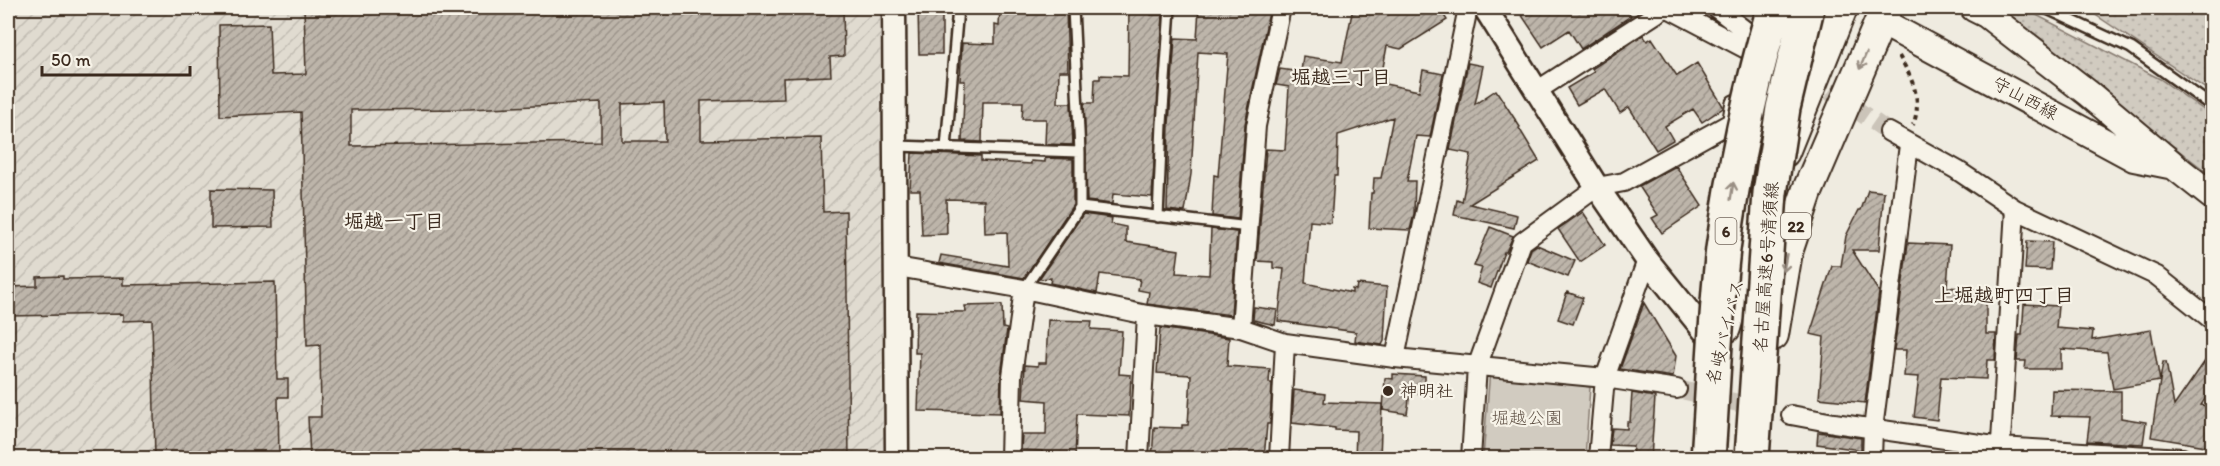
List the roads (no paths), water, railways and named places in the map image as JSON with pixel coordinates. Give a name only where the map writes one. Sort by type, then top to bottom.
[{"type":"highway","name":"名古屋高速6号清須線","points":[[1706,459],[1723,250],[1752,84],[1774,8]]},
{"type":"highway","name":"名古屋高速6号清須線","points":[[1752,459],[1771,182],[1783,108],[1807,8]]},
{"type":"highway","name":"名岐バイパス","points":[[1706,459],[1707,401],[1740,274],[1758,215],[1842,8]]},
{"type":"highway","name":"22","points":[[1761,459],[1766,374],[1787,252],[1807,192],[1883,14]]},
{"type":"main road","name":"守山西線","points":[[1974,8],[1986,14],[2089,94],[2212,196]]},
{"type":"main road","name":"守山西線","points":[[1883,14],[1906,36],[2032,101],[2134,158],[2174,166]]},
{"type":"street","points":[[894,8],[897,459]]},
{"type":"street","points":[[1241,328],[1256,126],[1281,8]]},
{"type":"street","points":[[1395,358],[1468,8]]},
{"type":"street","points":[[1485,8],[1647,260],[1720,350]]},
{"type":"street","points":[[1538,90],[1667,8],[1755,46],[1801,72]]},
{"type":"street","points":[[1716,8],[1755,46]]},
{"type":"street","points":[[1471,459],[1478,366],[1522,242],[1598,187],[1624,182],[1732,122],[1739,81],[1755,46]]},
{"type":"street","points":[[1889,132],[1957,170],[2015,209],[2157,276],[2212,320]]},
{"type":"street","points":[[1872,459],[1873,429],[1907,144]]},
{"type":"street","points":[[2001,453],[2015,209]]},
{"type":"street","points":[[1598,459],[1605,378],[1647,260]]},
{"type":"street","points":[[897,267],[1024,289],[1147,315],[1241,328],[1285,343],[1395,358],[1605,378],[1677,389]]},
{"type":"street","points":[[1010,459],[1012,376],[1024,289]]},
{"type":"street","points":[[1138,459],[1147,315]]},
{"type":"street","points":[[1279,459],[1285,343]]},
{"type":"street","points":[[1791,415],[2001,453],[2182,459]]},
{"type":"lane","points":[[946,148],[958,8]]},
{"type":"lane","points":[[1024,289],[1080,207],[1080,152],[1073,8]]},
{"type":"lane","points":[[1158,217],[1170,8]]},
{"type":"lane","points":[[2045,8],[2132,48],[2212,106]]},
{"type":"lane","points":[[895,146],[1080,152]]},
{"type":"lane","points":[[1080,207],[1249,227]]},
{"type":"tunnel","points":[[1807,76],[1889,132]]},
{"type":"tunnel","points":[[1677,389],[1791,415]]},
{"type":"place","name":"神明社","points":[[1388,391]]},
{"type":"district","name":"堀越三丁目","points":[[1341,77]]},
{"type":"district","name":"堀越一丁目","points":[[394,221]]},
{"type":"district","name":"上堀越町四丁目","points":[[2004,295]]},
{"type":"park label","name":"堀越公園","points":[[1527,418]]}]
